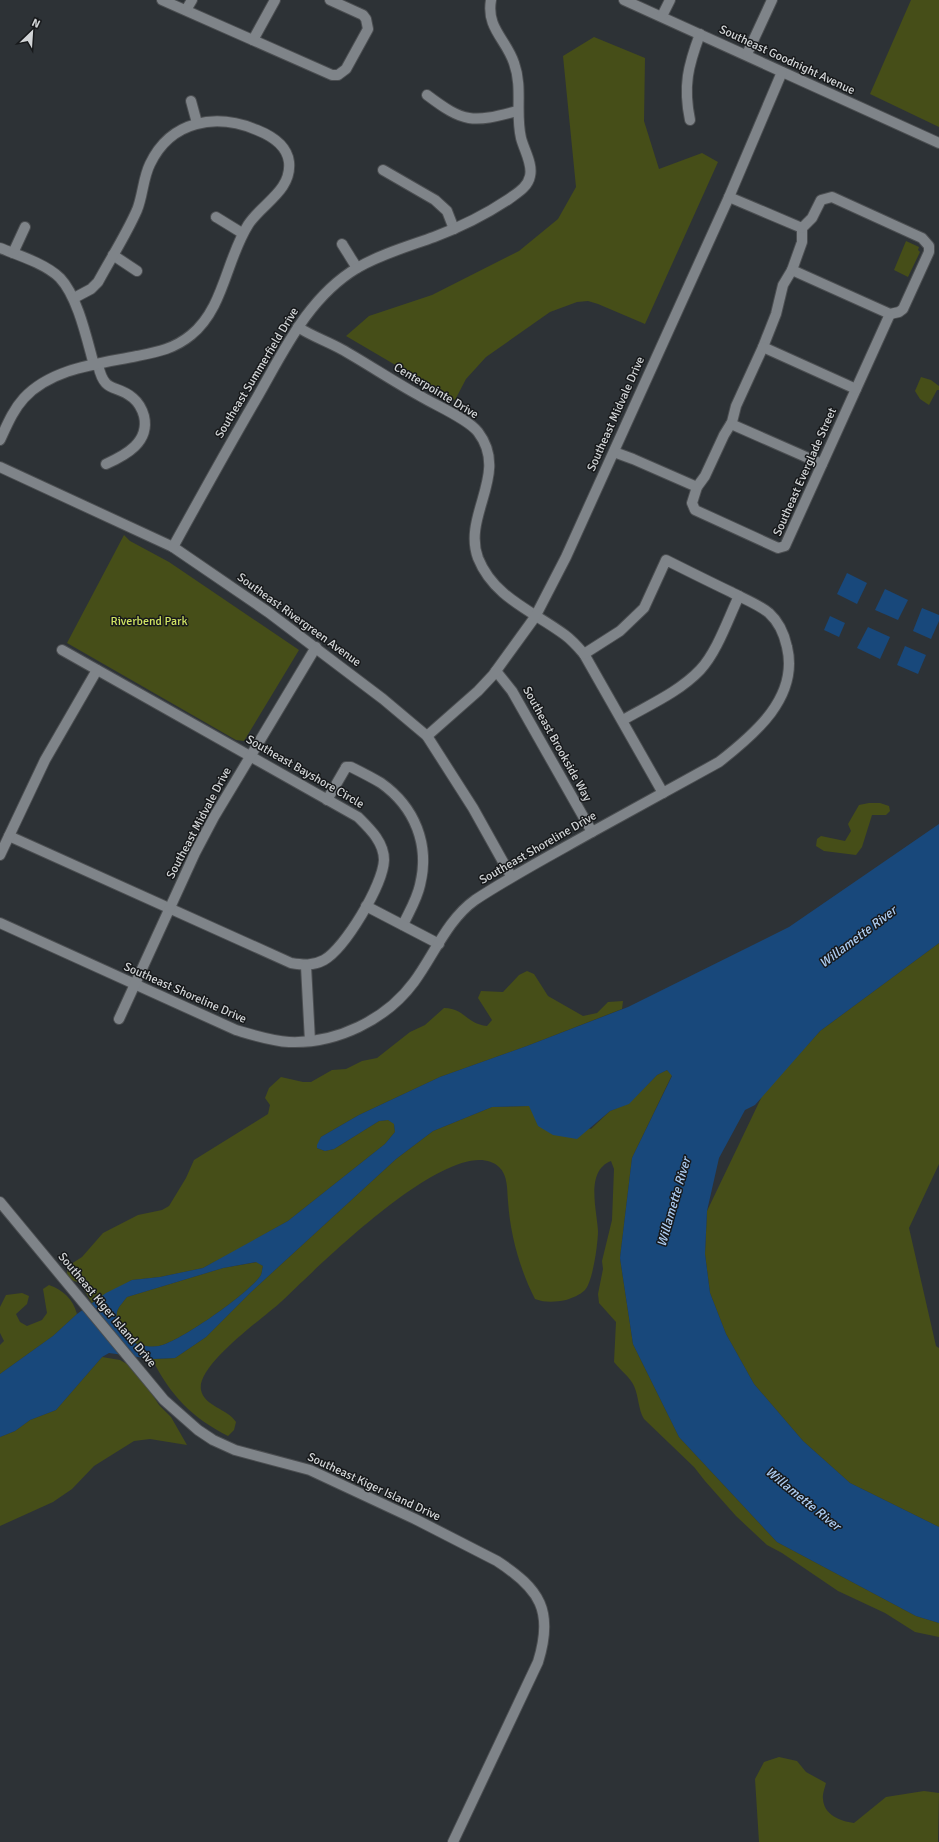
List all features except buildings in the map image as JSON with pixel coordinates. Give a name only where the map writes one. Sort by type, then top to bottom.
[{"type":"street","points":[[162,0],[330,75],[338,75],[343,72],[364,39],[368,25],[362,15],[330,0]]},
{"type":"street","points":[[186,10],[192,0]]},
{"type":"street","points":[[253,40],[274,0]]},
{"type":"street","name":"Southeast Summerfield Drive","points":[[173,547],[218,465],[298,327],[329,289],[357,268],[454,229],[494,209],[515,195],[528,182],[530,176],[530,164],[521,136],[517,111],[519,93],[518,77],[509,51],[496,32],[492,21],[491,0]]},
{"type":"street","name":"Southeast Goodnight Avenue","points":[[624,0],[747,54],[782,72],[939,143]]},
{"type":"street","points":[[662,16],[670,0]]},
{"type":"street","points":[[747,54],[772,0]]},
{"type":"street","points":[[690,120],[686,79],[700,34]]},
{"type":"street","name":"Southeast Midvale Drive","points":[[427,736],[478,691],[496,671],[535,617],[566,558],[729,197],[782,72]]},
{"type":"street","points":[[427,95],[449,111],[473,120],[491,118],[517,111]]},
{"type":"street","points":[[190,101],[197,123]]},
{"type":"street","points":[[0,440],[11,415],[24,398],[32,390],[54,377],[96,365],[165,350],[182,342],[202,325],[214,306],[242,233],[259,210],[284,186],[289,172],[288,159],[285,150],[276,139],[266,133],[238,122],[221,120],[197,123],[180,131],[170,138],[155,155],[147,169],[137,209],[98,282],[91,289],[74,298]]},
{"type":"street","points":[[384,170],[435,200],[446,211],[454,229]]},
{"type":"street","points":[[729,197],[802,228]]},
{"type":"street","points":[[792,270],[890,314],[899,312],[903,309],[929,252],[926,241],[922,238],[828,197],[821,200],[812,218],[802,228]]},
{"type":"street","points":[[216,217],[242,233]]},
{"type":"street","points":[[13,253],[25,227]]},
{"type":"street","points":[[614,452],[697,487],[705,476],[724,435],[731,424],[736,406],[763,347],[776,314],[783,284],[792,270],[803,238],[802,228]]},
{"type":"street","points":[[342,244],[357,268]]},
{"type":"street","points":[[0,248],[54,273],[60,278],[74,298],[102,379],[106,384],[134,399],[143,412],[145,421],[143,435],[134,448],[106,464]]},
{"type":"street","points":[[113,255],[137,271]]},
{"type":"street","name":"Southeast Everglade Street","points":[[697,487],[693,508],[695,510],[782,549],[785,546],[890,314]]},
{"type":"street","name":"Centerpointe Drive","points":[[298,327],[346,352],[453,414],[477,431],[486,450],[490,472],[488,485],[475,524],[475,546],[478,557],[489,578],[498,589],[535,617],[566,635],[584,654],[623,720],[662,793]]},
{"type":"street","points":[[763,347],[856,389]]},
{"type":"street","points":[[731,424],[822,464]]},
{"type":"street","name":"Southeast Rivergreen Avenue","points":[[0,467],[173,547],[316,647],[383,699],[427,736],[473,808],[511,876]]},
{"type":"street","name":"Southeast Shoreline Drive","points":[[0,923],[236,1030],[266,1039],[289,1042],[310,1041],[337,1036],[360,1027],[397,1003],[415,982],[461,911],[511,876],[719,762],[742,744],[762,724],[784,692],[789,677],[790,659],[781,627],[769,613],[755,604],[666,560],[644,608],[620,631],[584,654]]},
{"type":"street","points":[[623,720],[679,688],[701,669],[714,649],[739,596]]},
{"type":"street","name":"Southeast Midvale Drive","points":[[119,1019],[214,817],[316,647]]},
{"type":"street","name":"Southeast Bayshore Circle","points":[[62,650],[358,817],[373,832],[379,843],[384,859],[382,873],[366,906],[340,946],[324,960],[306,966]]},
{"type":"street","points":[[0,855],[45,760],[97,670]]},
{"type":"street","name":"Southeast Brookside Way","points":[[496,671],[512,691],[592,832]]},
{"type":"street","points":[[327,800],[345,769],[351,767],[380,783],[400,800],[415,821],[422,842],[423,862],[420,886],[403,925]]},
{"type":"street","points":[[9,836],[291,963],[306,966],[310,1041]]},
{"type":"street","points":[[366,906],[439,944]]},
{"type":"street","name":"Southeast Kiger Island Drive","points":[[0,1202],[164,1400],[194,1427],[213,1440],[235,1450],[297,1466],[344,1485],[497,1561],[516,1573],[532,1590],[542,1607],[545,1624],[543,1647],[538,1662],[453,1842]]},
{"type":"green space","points":[[911,0],[939,0],[939,127],[870,94]]},
{"type":"green space","points":[[594,37],[645,58],[644,121],[659,169],[702,153],[718,162],[645,324],[588,301],[577,302],[550,312],[486,357],[466,379],[455,400],[346,336],[369,316],[432,295],[519,251],[558,219],[576,187],[563,56]]},
{"type":"green space","points":[[906,241],[919,247],[918,250],[920,252],[908,277],[894,270]]},
{"type":"green space","points":[[921,377],[931,380],[939,386],[939,390],[937,390],[929,405],[920,399],[915,391]]},
{"type":"green space","name":"Riverbend Park","points":[[124,535],[130,541],[169,562],[299,650],[244,741],[236,740],[67,643]]},
{"type":"green space","points":[[880,803],[889,806],[890,811],[886,815],[872,815],[862,847],[856,855],[824,851],[816,846],[817,839],[821,836],[845,841],[851,831],[848,824],[859,805]]},
{"type":"green space","points":[[939,943],[939,1164],[909,1228],[936,1346],[939,1348],[939,1527],[850,1483],[803,1441],[754,1384],[726,1334],[710,1293],[705,1254],[707,1211],[763,1094],[820,1031]]},
{"type":"green space","points":[[527,971],[534,974],[548,996],[583,1016],[597,1013],[608,1002],[623,1001],[622,1009],[527,1046],[440,1077],[359,1115],[321,1137],[317,1148],[325,1151],[334,1149],[379,1121],[388,1120],[394,1123],[395,1132],[385,1144],[288,1221],[203,1268],[160,1277],[132,1280],[92,1303],[80,1283],[71,1280],[67,1274],[68,1266],[82,1257],[103,1233],[138,1215],[162,1210],[169,1206],[186,1178],[194,1160],[268,1114],[270,1105],[265,1098],[269,1088],[281,1077],[303,1082],[311,1082],[332,1070],[346,1069],[362,1061],[377,1058],[410,1032],[425,1025],[444,1008],[457,1011],[480,1025],[487,1026],[492,1020],[478,998],[481,991],[503,992],[519,975]]},
{"type":"green space","points":[[667,1070],[672,1075],[632,1158],[620,1258],[633,1344],[679,1437],[777,1542],[916,1616],[939,1623],[939,1637],[915,1632],[885,1613],[838,1591],[782,1553],[767,1545],[736,1516],[694,1467],[644,1419],[634,1386],[614,1362],[616,1322],[599,1303],[598,1294],[603,1269],[602,1261],[612,1220],[614,1169],[611,1161],[603,1166],[598,1173],[595,1182],[594,1192],[598,1237],[590,1279],[585,1290],[573,1297],[554,1302],[535,1299],[520,1264],[513,1239],[504,1174],[499,1167],[479,1160],[451,1167],[420,1184],[386,1208],[353,1235],[282,1301],[233,1342],[220,1355],[209,1368],[202,1380],[201,1390],[203,1395],[211,1404],[228,1414],[236,1422],[234,1430],[228,1436],[203,1421],[183,1404],[167,1384],[152,1359],[175,1358],[206,1337],[251,1292],[396,1159],[433,1131],[492,1107],[530,1106],[533,1113],[591,1129],[610,1111],[629,1103],[657,1075]]},
{"type":"green space","points":[[257,1262],[263,1266],[261,1275],[255,1283],[213,1316],[182,1336],[168,1343],[151,1347],[135,1344],[122,1335],[118,1328],[116,1321],[117,1312],[127,1297],[223,1268]]},
{"type":"green space","points":[[49,1285],[63,1292],[67,1296],[73,1304],[77,1314],[53,1336],[0,1374],[0,1345],[4,1341],[0,1333],[0,1307],[6,1295],[22,1293],[29,1296],[27,1304],[16,1314],[20,1322],[27,1326],[42,1320],[47,1313],[43,1289]]},
{"type":"green space","points":[[102,1357],[120,1360],[127,1364],[150,1391],[159,1405],[171,1417],[187,1445],[150,1439],[134,1441],[94,1466],[72,1489],[53,1502],[0,1526],[0,1437],[15,1431],[30,1420],[56,1410]]},
{"type":"green space","points":[[779,1757],[797,1761],[806,1772],[826,1783],[823,1797],[826,1809],[838,1819],[849,1822],[854,1823],[886,1797],[924,1791],[939,1793],[938,1842],[759,1842],[755,1779],[764,1762]]},
{"type":"water","points":[[847,573],[867,583],[857,604],[837,594]]},
{"type":"water","points":[[885,589],[908,600],[898,620],[875,610]]},
{"type":"water","points":[[922,608],[939,615],[939,621],[931,639],[913,631]]},
{"type":"water","points":[[830,616],[845,623],[839,637],[824,630]]},
{"type":"water","points":[[868,627],[890,637],[880,659],[857,648]]},
{"type":"water","points":[[905,646],[926,655],[918,674],[897,665]]},
{"type":"water","name":"Willamette River","points":[[939,824],[939,943],[820,1031],[755,1105],[745,1110],[719,1158],[707,1211],[705,1254],[710,1293],[726,1334],[754,1384],[803,1441],[850,1483],[939,1527],[939,1623],[916,1616],[777,1542],[679,1437],[633,1344],[620,1258],[632,1158],[672,1076],[667,1070],[657,1075],[629,1104],[610,1111],[577,1139],[553,1135],[538,1126],[529,1106],[492,1107],[433,1131],[396,1159],[251,1292],[206,1337],[175,1358],[152,1359],[109,1353],[102,1357],[56,1410],[30,1420],[15,1431],[0,1437],[0,1374],[53,1336],[77,1314],[106,1293],[132,1280],[160,1277],[203,1268],[288,1221],[385,1144],[395,1132],[394,1124],[388,1120],[379,1121],[334,1149],[325,1151],[317,1148],[321,1137],[359,1115],[440,1077],[527,1046],[628,1007],[789,927]],"holes":[[[256,1262],[263,1266],[261,1275],[244,1293],[197,1327],[168,1343],[159,1346],[135,1343],[122,1335],[118,1328],[116,1321],[117,1312],[127,1297],[223,1268]]]}]
